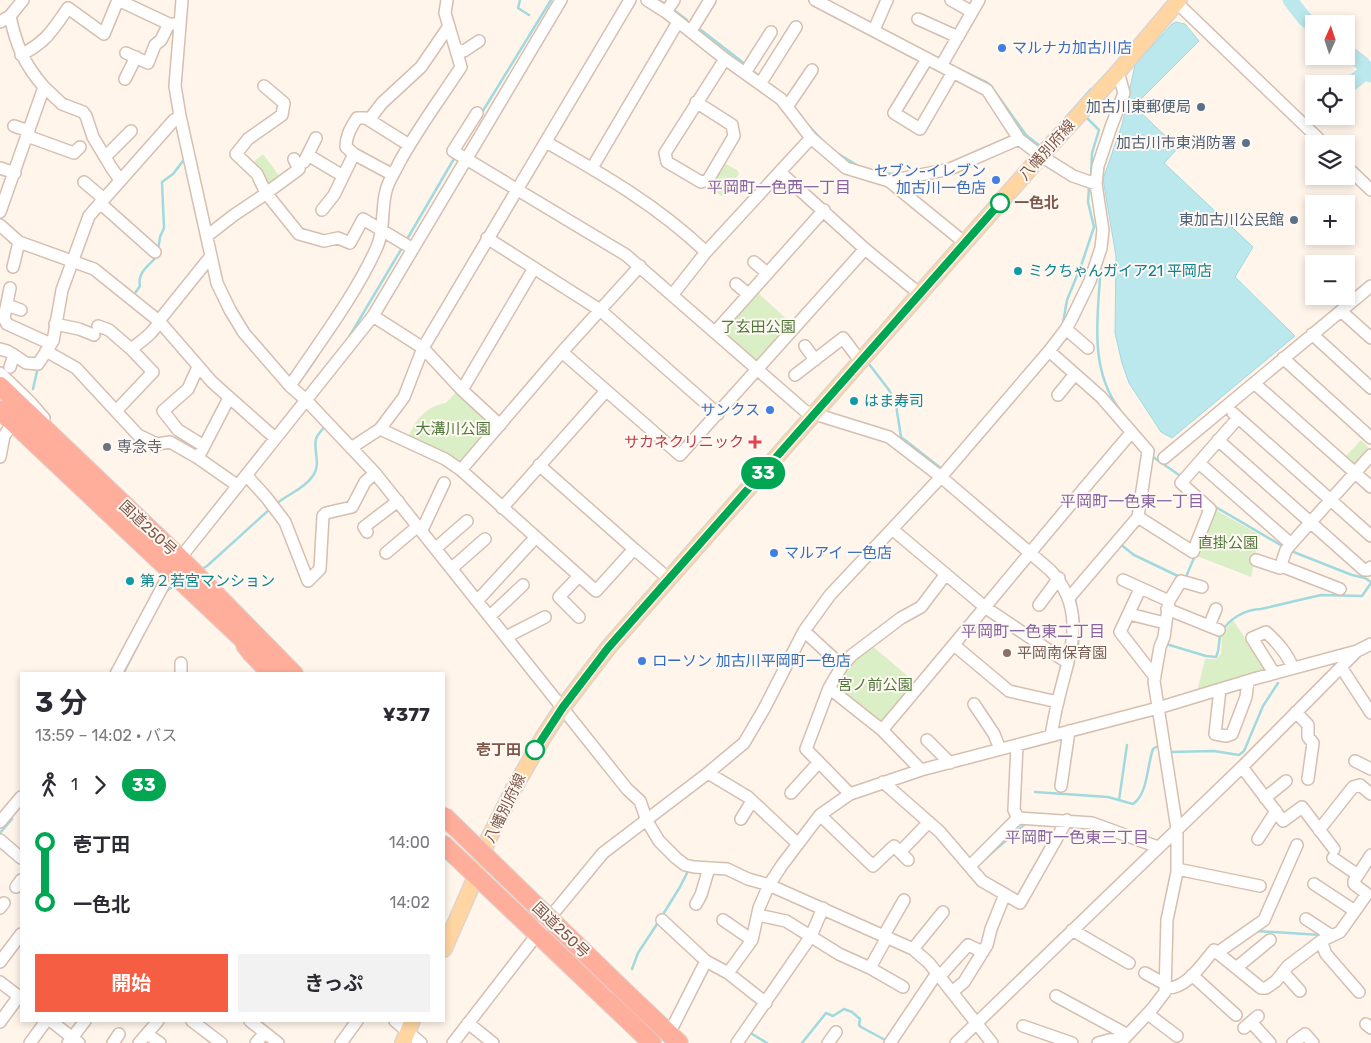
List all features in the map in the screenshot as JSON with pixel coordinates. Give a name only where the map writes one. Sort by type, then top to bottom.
[{"type":"highway","name":"国道250号","points":[[0,386],[88,471],[238,635],[276,672]]},
{"type":"highway","name":"国道250号","points":[[0,410],[175,565],[292,672]]},
{"type":"highway","points":[[238,635],[252,654],[270,672]]},
{"type":"highway","name":"国道250号","points":[[445,817],[617,991],[663,1043]]},
{"type":"highway","name":"国道250号","points":[[445,832],[617,991],[679,1043]]},
{"type":"highway","points":[[445,846],[538,933],[645,1041]]},
{"type":"main road","name":"八幡別府線","points":[[445,947],[476,876],[487,842],[514,788],[563,707],[608,648],[921,295],[1041,156],[1118,72],[1178,1]]},
{"type":"street","points":[[23,0],[5,19],[21,55],[44,87],[62,104],[83,112],[93,137],[120,180]]},
{"type":"street","points":[[21,55],[38,46],[48,36],[71,4],[104,34],[118,0],[148,9],[174,24]]},
{"type":"street","points":[[182,0],[174,24],[175,86],[180,116],[217,283],[244,333],[290,386],[306,400],[375,473],[627,789],[640,801],[647,821],[659,841],[676,858],[685,865],[727,869],[748,879],[769,885],[913,949],[929,963],[992,1043]]},
{"type":"street","points":[[290,386],[359,282],[378,245],[382,231],[386,191],[393,175],[409,145],[461,67],[444,13],[447,0]]},
{"type":"street","points":[[120,672],[175,565],[373,316],[561,0]]},
{"type":"street","points":[[351,448],[380,429],[407,392],[423,348],[630,0]]},
{"type":"street","points":[[647,0],[666,12],[725,59],[781,99],[810,138],[846,168],[890,181],[965,243]]},
{"type":"street","points":[[666,12],[674,0]]},
{"type":"street","points":[[815,0],[987,90],[1019,138],[1041,156],[1073,176],[1096,184]]},
{"type":"street","points":[[874,30],[888,0]]},
{"type":"street","points":[[951,0],[972,12]]},
{"type":"street","points":[[941,66],[979,0]]},
{"type":"street","points":[[691,32],[713,1]]},
{"type":"street","points":[[1178,1],[1315,135]]},
{"type":"street","points":[[918,19],[958,37]]},
{"type":"street","points":[[592,168],[678,22]]},
{"type":"street","points":[[125,79],[131,55],[148,63],[155,45],[174,24]]},
{"type":"street","points":[[369,120],[382,103],[421,68],[449,26]]},
{"type":"street","points":[[760,84],[796,27]]},
{"type":"street","points":[[745,73],[771,32]]},
{"type":"street","points":[[456,49],[464,50],[478,42]]},
{"type":"street","points":[[696,102],[732,125],[734,136],[708,180],[701,182],[667,162],[665,152],[696,102],[725,59]]},
{"type":"street","points":[[928,59],[894,113],[920,129],[953,72]]},
{"type":"street","points":[[453,1043],[538,933],[603,854],[744,743],[764,709],[804,631],[830,595],[940,477],[1066,329],[1090,281],[1101,248],[1103,230],[1096,184],[1098,166],[1110,127],[1124,93],[1118,72]]},
{"type":"street","points":[[787,107],[811,76]]},
{"type":"street","points":[[264,86],[284,104],[282,115],[248,139],[236,154],[257,174],[266,193],[299,234],[324,241],[338,238],[348,249],[363,219],[413,249]]},
{"type":"street","points":[[0,212],[44,87]]},
{"type":"street","points":[[477,113],[453,150],[606,241],[640,266],[806,411],[889,437],[940,477],[1059,578],[1069,598],[1073,616],[1074,638],[1051,736]]},
{"type":"street","points":[[0,349],[26,363],[38,364],[49,347],[56,324],[62,290],[89,216],[174,120],[180,116]]},
{"type":"street","points":[[393,175],[354,154],[346,146],[349,132],[357,118],[369,120],[409,145]]},
{"type":"street","points":[[14,126],[74,154]]},
{"type":"street","points":[[263,129],[270,138]]},
{"type":"street","points":[[105,157],[131,131]]},
{"type":"street","points":[[207,236],[234,214],[299,168],[302,159],[316,138]]},
{"type":"street","points":[[673,294],[706,252],[810,138]]},
{"type":"street","points":[[890,181],[950,169],[1019,138]]},
{"type":"street","points":[[546,142],[592,168],[652,206],[682,229],[706,252]]},
{"type":"street","points":[[321,210],[334,195],[354,154]]},
{"type":"street","points":[[302,159],[343,176]]},
{"type":"street","points":[[0,168],[15,173]]},
{"type":"street","points":[[780,172],[865,249],[921,295]]},
{"type":"street","points":[[1355,175],[1371,190]]},
{"type":"street","points":[[84,182],[156,252]]},
{"type":"street","points":[[715,332],[824,210]]},
{"type":"street","points":[[0,225],[19,242],[94,269],[160,322],[212,382],[275,438]]},
{"type":"street","points":[[487,238],[600,310],[718,414]]},
{"type":"street","points":[[13,267],[19,242]]},
{"type":"street","points":[[562,352],[680,455],[865,249]]},
{"type":"street","points":[[130,349],[147,337],[211,256]]},
{"type":"street","points":[[754,262],[767,273]]},
{"type":"street","points":[[461,470],[562,352],[640,266]]},
{"type":"street","points":[[462,390],[534,268]]},
{"type":"street","points":[[736,284],[748,294]]},
{"type":"street","points":[[10,288],[4,318],[7,324],[49,347],[76,368],[138,435],[157,444],[170,442],[198,458],[238,486]]},
{"type":"street","points":[[1164,458],[1370,288]]},
{"type":"street","points":[[7,305],[21,310]]},
{"type":"street","points":[[1341,311],[1371,338]]},
{"type":"street","points":[[373,316],[423,348],[462,390],[500,425]]},
{"type":"street","points":[[56,324],[96,331],[108,330],[153,372],[116,411]]},
{"type":"street","points":[[1066,329],[1088,348]]},
{"type":"street","points":[[1312,334],[1371,388]]},
{"type":"street","points":[[796,375],[843,338],[861,362]]},
{"type":"street","points":[[804,346],[815,360]]},
{"type":"street","points":[[1049,351],[1100,397],[1148,451],[1138,517],[1069,598]]},
{"type":"street","points":[[14,355],[5,370],[88,471]]},
{"type":"street","points":[[1283,358],[1371,438]]},
{"type":"street","points":[[198,367],[188,389],[163,411],[178,430],[204,446]]},
{"type":"street","points":[[1058,395],[1075,374]]},
{"type":"street","points":[[1254,383],[1371,487]]},
{"type":"street","points":[[502,508],[606,392]]},
{"type":"street","points":[[198,458],[229,398]]},
{"type":"street","points":[[1226,406],[1371,536]]},
{"type":"street","points":[[1138,517],[1193,552],[1210,509],[1181,483],[1238,418]]},
{"type":"street","points":[[0,458],[4,436],[13,422]]},
{"type":"street","points":[[380,429],[445,459],[461,470],[596,591],[634,549]]},
{"type":"street","points":[[882,730],[1131,433]]},
{"type":"street","points":[[1218,440],[1364,570],[1368,570],[1371,567]]},
{"type":"street","points":[[1281,566],[1286,550],[1371,455]]},
{"type":"street","points":[[1198,463],[1291,544]]},
{"type":"street","points":[[539,465],[669,579]]},
{"type":"street","points":[[246,475],[274,506],[285,522],[308,581],[320,569],[323,516],[326,513],[352,507],[365,482],[375,473]]},
{"type":"street","points":[[386,553],[420,528],[444,483]]},
{"type":"street","points":[[367,532],[364,528],[398,501]]},
{"type":"street","points":[[436,548],[467,521]]},
{"type":"street","points":[[892,529],[986,608],[1068,663]]},
{"type":"street","points":[[478,600],[535,538]]},
{"type":"street","points":[[452,568],[485,539]]},
{"type":"street","points":[[1256,560],[1280,568],[1281,566],[1340,589]]},
{"type":"street","points":[[850,794],[806,750],[829,688],[842,666],[852,655],[901,618],[920,607],[946,574]]},
{"type":"street","points":[[572,613],[559,597],[579,576]]},
{"type":"street","points":[[1039,605],[1059,578]]},
{"type":"street","points":[[1123,580],[1214,628],[1216,609]]},
{"type":"street","points":[[1098,1043],[1126,1039],[1165,992],[1167,920],[1177,869],[1177,829],[1155,677],[1160,647],[1164,637],[1168,605],[1181,581],[1202,587]]},
{"type":"street","points":[[490,616],[523,586]]},
{"type":"street","points":[[1140,589],[1120,632],[1155,677]]},
{"type":"street","points":[[1129,614],[1165,623]]},
{"type":"street","points":[[506,638],[545,617]]},
{"type":"street","points":[[804,631],[842,666]]},
{"type":"street","points":[[1274,673],[1252,638],[1266,632],[1281,646],[1293,668]]},
{"type":"street","points":[[956,1043],[1242,767],[1371,637]]},
{"type":"street","points":[[954,644],[1009,691],[1058,702]]},
{"type":"street","points":[[728,973],[752,940],[769,885],[820,815],[850,794],[921,770],[1158,708],[1274,673],[1357,651],[1371,644]]},
{"type":"street","points":[[1341,667],[1371,713]]},
{"type":"street","points":[[1220,689],[1215,734],[1226,736],[1232,734],[1246,697],[1248,681]]},
{"type":"street","points":[[829,688],[882,730],[921,770]]},
{"type":"street","points":[[974,704],[994,734],[1000,749]]},
{"type":"street","points":[[1296,712],[1308,725],[1308,737],[1313,744],[1313,772]]},
{"type":"street","points":[[1061,786],[1069,731]]},
{"type":"street","points":[[927,740],[950,763]]},
{"type":"street","points":[[1017,745],[1014,810],[1018,818]]},
{"type":"street","points":[[1356,761],[1371,769]]},
{"type":"street","points":[[791,793],[819,762]]},
{"type":"street","points":[[1242,767],[1283,821],[1302,807],[1320,830],[1334,854],[1364,872]]},
{"type":"street","points":[[708,773],[752,801],[798,844]]},
{"type":"street","points":[[1265,798],[1286,781]]},
{"type":"street","points":[[882,782],[940,832],[982,881],[1020,903],[1067,820]]},
{"type":"street","points":[[1320,830],[1353,787],[1360,785],[1371,794]]},
{"type":"street","points":[[0,822],[20,798]]},
{"type":"street","points":[[741,819],[752,801]]},
{"type":"street","points":[[1258,839],[1276,811]]},
{"type":"street","points":[[820,815],[873,866],[894,846],[904,856],[929,822]]},
{"type":"street","points":[[970,866],[1018,818],[1092,823],[1158,847]]},
{"type":"street","points":[[0,840],[20,857]]},
{"type":"street","points":[[1217,953],[1252,925],[1264,920],[1269,901],[1297,845]]},
{"type":"street","points":[[1145,974],[1170,989],[1178,986],[1192,975],[1214,950],[1261,988],[1266,988],[1288,966],[1321,941],[1340,932],[1367,894],[1354,884],[1364,872],[1371,855]]},
{"type":"street","points":[[702,899],[709,868]]},
{"type":"street","points":[[1177,869],[1219,878],[1248,879],[1260,886]]},
{"type":"street","points":[[1217,890],[1219,878]]},
{"type":"street","points":[[1314,884],[1324,897],[1355,911]]},
{"type":"street","points":[[952,992],[964,982],[987,945],[991,929],[1005,894]]},
{"type":"street","points":[[870,968],[904,900]]},
{"type":"street","points":[[737,1043],[811,936],[824,908]]},
{"type":"street","points":[[913,949],[932,919],[943,912]]},
{"type":"street","points":[[758,916],[786,921],[839,954],[903,986]]},
{"type":"street","points":[[1306,919],[1332,936]]},
{"type":"street","points":[[662,920],[706,962],[728,973],[766,1003]]},
{"type":"street","points":[[723,920],[752,940]]},
{"type":"street","points":[[1072,930],[1129,963]]},
{"type":"street","points":[[0,962],[20,935]]},
{"type":"street","points":[[1321,941],[1326,954],[1356,984]]},
{"type":"street","points":[[890,1043],[938,975],[968,945],[983,952]]},
{"type":"street","points":[[1236,968],[1267,946]]},
{"type":"street","points":[[672,1026],[706,962]]},
{"type":"street","points":[[1283,972],[1300,991]]},
{"type":"street","points":[[1192,975],[1236,1015]]},
{"type":"street","points":[[0,982],[20,997],[0,1022]]},
{"type":"street","points":[[1056,996],[1076,1011],[1126,1039]]},
{"type":"street","points":[[1148,1014],[1176,1036]]},
{"type":"street","points":[[30,1043],[45,1022]]},
{"type":"street","points":[[52,1022],[73,1041],[84,1022]]},
{"type":"street","points":[[157,1022],[143,1038],[160,1043]]},
{"type":"street","points":[[193,1022],[221,1043]]},
{"type":"street","points":[[251,1022],[278,1043]]},
{"type":"street","points":[[341,1043],[356,1022]]},
{"type":"street","points":[[396,1022],[421,1043]]},
{"type":"street","points":[[1251,1022],[1270,1043]]},
{"type":"street","points":[[468,1023],[494,1043]]},
{"type":"street","points":[[1024,1026],[1035,1035],[1072,1043]]},
{"type":"street","points":[[256,1043],[265,1032]]},
{"type":"street","points":[[828,1043],[836,1032]]},
{"type":"street","points":[[1292,1043],[1305,1034],[1313,1043]]},
{"type":"green space","points":[[263,154],[280,177],[267,188],[251,164]]},
{"type":"green space","points":[[724,163],[737,170],[739,174],[733,183],[733,192],[721,196],[711,188],[713,185],[711,183]]},
{"type":"green space","name":"了玄田公園","points":[[756,291],[793,325],[761,361],[754,361],[723,333],[723,327]]},
{"type":"green space","name":"大溝川公園","points":[[457,391],[491,422],[491,427],[460,462],[454,461],[408,438],[414,425],[422,415],[432,407],[446,403]]},
{"type":"green space","points":[[1361,440],[1371,450],[1357,466],[1352,466],[1344,458]]},
{"type":"green space","name":"直掛公園","points":[[1212,508],[1260,535],[1251,577],[1194,555]]},
{"type":"green space","points":[[1233,620],[1267,671],[1197,692],[1205,659],[1216,659],[1221,654],[1222,634]]},
{"type":"green space","name":"宮ノ前公園","points":[[871,645],[916,683],[883,722],[877,723],[836,688],[835,681],[849,662]]},
{"type":"water","points":[[1176,22],[1185,24],[1199,41],[1134,106],[1178,148],[1164,163],[1253,247],[1235,277],[1295,336],[1172,438],[1161,432],[1129,383],[1122,363],[1115,333],[1116,256],[1103,179],[1122,125],[1135,65],[1172,24]]},
{"type":"waterway","points":[[520,0],[518,8],[529,15]]},
{"type":"waterway","points":[[481,114],[551,0]]},
{"type":"waterway","points":[[658,0],[666,4]]},
{"type":"waterway","points":[[1290,0],[1305,19]]},
{"type":"waterway","points":[[675,11],[687,20]]},
{"type":"waterway","points":[[701,30],[745,64]]},
{"type":"waterway","points":[[1355,58],[1362,63],[1371,75]]},
{"type":"waterway","points":[[956,68],[991,86],[1026,135],[1040,146],[1048,137]]},
{"type":"waterway","points":[[753,71],[760,77]]},
{"type":"waterway","points":[[1355,81],[1362,75]]},
{"type":"waterway","points":[[1060,124],[1091,89]]},
{"type":"waterway","points":[[1087,118],[1099,130],[1092,153],[1091,177]]},
{"type":"waterway","points":[[808,125],[823,141]]},
{"type":"waterway","points":[[837,153],[860,167]]},
{"type":"waterway","points":[[158,251],[160,237],[164,228],[162,182],[173,174],[186,157]]},
{"type":"waterway","points":[[406,241],[455,157]]},
{"type":"waterway","points":[[880,173],[897,174]]},
{"type":"waterway","points":[[1063,323],[1067,300],[1094,227],[1088,202],[1089,187]]},
{"type":"waterway","points":[[346,342],[402,248]]},
{"type":"waterway","points":[[133,296],[140,286],[142,273],[157,256]]},
{"type":"waterway","points":[[1101,265],[1097,321],[1099,359],[1103,377],[1110,394],[1120,410]]},
{"type":"waterway","points":[[306,373],[316,358]]},
{"type":"waterway","points":[[869,364],[889,390],[896,405],[901,437],[942,469]]},
{"type":"waterway","points":[[33,389],[38,367]]},
{"type":"waterway","points":[[275,505],[304,485],[312,477],[317,463],[316,439],[325,426]]},
{"type":"waterway","points":[[1153,456],[1182,477]]},
{"type":"waterway","points":[[1214,506],[1284,547]]},
{"type":"waterway","points":[[200,570],[207,566],[271,508]]},
{"type":"waterway","points":[[1120,544],[1134,555],[1180,577]]},
{"type":"waterway","points":[[1291,551],[1352,575],[1365,578],[1371,582]]},
{"type":"waterway","points":[[1185,579],[1194,558]]},
{"type":"waterway","points":[[1166,644],[1206,656],[1216,657],[1220,636],[1224,628],[1233,619],[1244,613],[1321,595],[1362,596],[1371,583]]},
{"type":"waterway","points":[[166,591],[176,585]]},
{"type":"waterway","points":[[1075,598],[1079,623],[1078,646]]},
{"type":"waterway","points":[[124,672],[138,645]]},
{"type":"waterway","points":[[1169,752],[1214,751],[1239,755],[1244,751],[1263,706],[1278,683]]},
{"type":"waterway","points":[[1119,800],[1127,745]]},
{"type":"waterway","points":[[1035,792],[1108,797],[1133,804],[1142,793],[1153,749],[1161,746]]},
{"type":"waterway","points":[[0,833],[12,819]]},
{"type":"waterway","points":[[987,857],[1025,824]]},
{"type":"waterway","points":[[662,916],[689,869]]},
{"type":"waterway","points":[[632,969],[638,953],[659,921]]},
{"type":"waterway","points":[[1256,931],[1321,935]]},
{"type":"waterway","points":[[802,1043],[826,1013],[833,1016],[844,1009],[852,1012],[860,1019],[859,1025],[861,1027],[887,1041]]},
{"type":"waterway","points":[[749,1032],[767,1043]]},
{"type":"bus line","name":"33","points":[[535,750],[563,707],[608,648],[921,295],[1000,203]]},
{"type":"place","name":"マルナカ加古川店","points":[[1002,48]]},
{"type":"place","name":"加古川東郵便局","points":[[1201,107]]},
{"type":"place","name":"加古川市東消防署","points":[[1246,143]]},
{"type":"place","name":"セブン-イレブン 加古川一色店","points":[[996,180]]},
{"type":"place","name":"一色北","points":[[1000,203]]},
{"type":"place","name":"東加古川公民館","points":[[1294,220]]},
{"type":"place","name":"ミクちゃんガイア21 平岡店","points":[[1018,271]]},
{"type":"place","name":"はま寿司","points":[[854,401]]},
{"type":"place","name":"サンクス","points":[[770,410]]},
{"type":"place","name":"サカネクリニック","points":[[755,442]]},
{"type":"place","name":"専念寺","points":[[107,447]]},
{"type":"place","name":"マルアイ 一色店","points":[[774,553]]},
{"type":"place","name":"第２若宮マンション","points":[[130,581]]},
{"type":"place","name":"平岡南保育園","points":[[1007,653]]},
{"type":"place","name":"ローソン 加古川平岡町一色店","points":[[642,661]]},
{"type":"place","name":"壱丁田","points":[[535,750]]},
{"type":"district","name":"平岡町一色西一丁目","points":[[779,187]]},
{"type":"district","name":"平岡町一色東一丁目","points":[[1132,501]]},
{"type":"district","name":"平岡町一色東二丁目","points":[[1033,631]]},
{"type":"district","name":"平岡町一色東三丁目","points":[[1077,837]]}]
